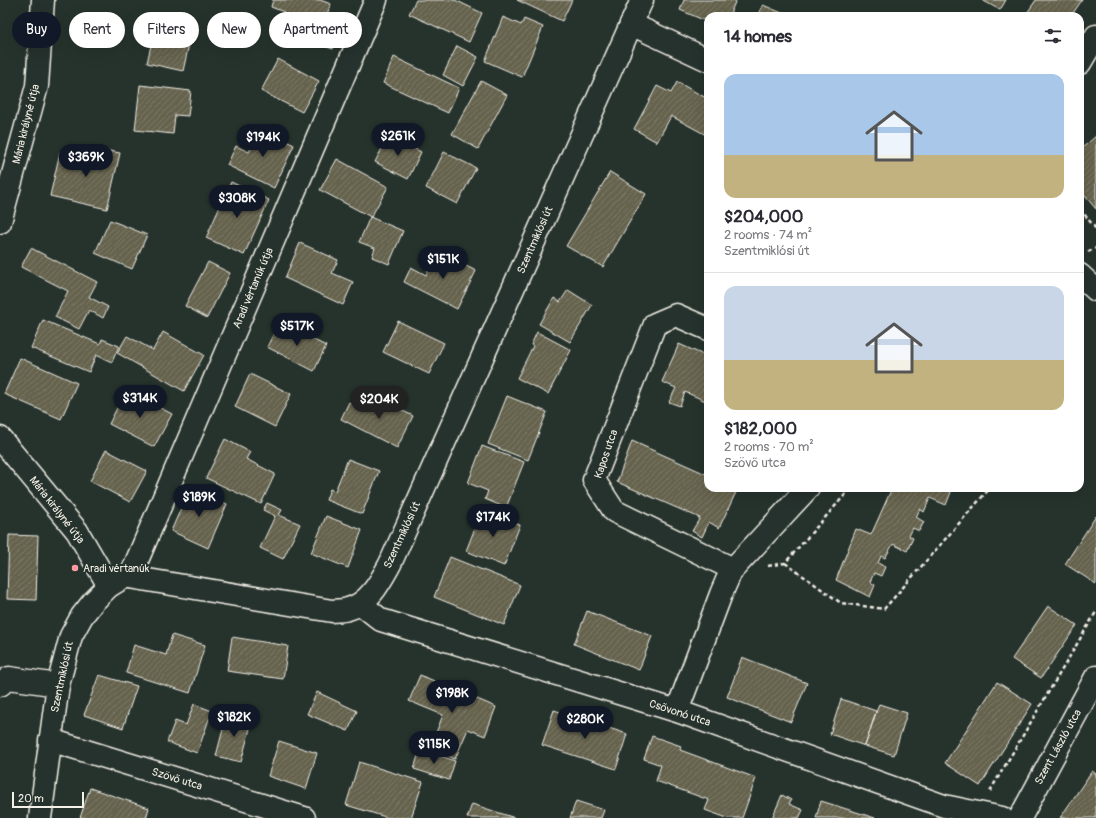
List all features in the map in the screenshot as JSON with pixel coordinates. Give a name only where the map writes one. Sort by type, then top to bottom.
[{"type":"street","name":"Mária királyné útja","points":[[1,215],[37,86],[43,0]]},
{"type":"street","name":"Aradi vértanúk útja","points":[[130,577],[376,0]]},
{"type":"street","name":"Szentmiklósi út","points":[[40,818],[58,685],[71,636],[82,616],[108,586],[124,578],[130,577],[332,611],[347,610],[361,604],[376,588],[390,564],[642,0]]},
{"type":"street","points":[[632,24],[704,58]]},
{"type":"street","points":[[1084,56],[1096,36]]},
{"type":"street","points":[[1084,270],[1096,290]]},
{"type":"street","name":"Kapos utca","points":[[704,327],[676,315],[655,324],[594,480],[614,511],[733,569]]},
{"type":"street","name":"Mária királyné útja","points":[[0,438],[77,531],[108,586]]},
{"type":"street","points":[[677,711],[721,594],[733,569],[804,492]]},
{"type":"street","name":"Csővonó utca","points":[[361,604],[381,620],[677,711],[941,812],[1002,818]]},
{"type":"street","name":"Szent László utca","points":[[1020,818],[1096,677]]},
{"type":"street","points":[[0,685],[9,678],[58,685]]},
{"type":"street","name":"Szövő utca","points":[[50,740],[304,818]]},
{"type":"path","points":[[1084,215],[1096,229]]},
{"type":"path","points":[[1084,262],[1096,248]]},
{"type":"path","points":[[763,566],[786,563],[848,492]]},
{"type":"path","points":[[786,563],[841,603],[884,609],[986,492]]},
{"type":"path","points":[[986,796],[1096,612]]},
{"type":"building","points":[[273,0],[320,0],[331,4],[328,12],[284,12],[271,7]]},
{"type":"building","points":[[416,0],[455,0],[482,13],[469,42],[409,14]]},
{"type":"building","points":[[517,0],[572,0],[562,21]]},
{"type":"building","points":[[684,0],[736,0],[731,12],[704,12],[704,20],[680,10]]},
{"type":"building","points":[[982,0],[1006,0],[1000,10]]},
{"type":"building","points":[[1036,0],[1082,0],[1074,12],[1028,12]]},
{"type":"building","points":[[763,5],[780,12],[760,12]]},
{"type":"building","points":[[503,17],[521,25],[524,19],[543,27],[522,77],[485,61]]},
{"type":"building","points":[[457,46],[478,57],[463,86],[443,75]]},
{"type":"building","points":[[150,48],[188,48],[183,71],[147,63]]},
{"type":"building","points":[[394,57],[459,88],[448,113],[383,83]]},
{"type":"building","points":[[278,59],[319,81],[302,112],[261,91]]},
{"type":"building","points":[[481,81],[507,95],[478,149],[452,134]]},
{"type":"building","points":[[677,82],[704,97],[704,134],[671,116],[657,142],[634,129],[657,86],[671,93]]},
{"type":"building","points":[[140,85],[191,91],[188,116],[175,115],[173,134],[135,130]]},
{"type":"building","points":[[261,128],[294,145],[274,188],[227,165],[236,146],[249,152]]},
{"type":"building","points":[[389,135],[421,152],[408,179],[375,162]]},
{"type":"building","points":[[1096,136],[1096,209],[1084,195],[1084,146]]},
{"type":"building","points":[[99,149],[120,153],[107,209],[50,196],[60,152],[96,160]]},
{"type":"building","points":[[444,152],[476,168],[457,204],[426,188]]},
{"type":"building","points":[[337,159],[388,187],[371,217],[320,190]]},
{"type":"building","points":[[610,172],[646,194],[603,267],[566,246]]},
{"type":"building","points":[[231,182],[269,200],[244,255],[206,238]]},
{"type":"building","points":[[370,217],[403,231],[389,264],[372,257],[375,248],[359,242]]},
{"type":"building","points":[[110,220],[147,235],[132,269],[95,253]]},
{"type":"building","points":[[300,243],[338,260],[332,273],[353,282],[343,305],[285,278]]},
{"type":"building","points":[[31,248],[97,282],[89,297],[108,307],[103,318],[89,310],[79,329],[55,317],[68,291],[21,267]]},
{"type":"building","points":[[438,252],[476,271],[457,309],[404,282],[411,267],[426,275]]},
{"type":"building","points":[[208,262],[230,273],[207,318],[185,306]]},
{"type":"building","points":[[568,290],[592,305],[570,342],[539,324],[554,298],[560,302]]},
{"type":"building","points":[[43,320],[100,344],[102,339],[119,346],[112,362],[96,355],[89,372],[31,348]]},
{"type":"building","points":[[398,321],[444,343],[429,374],[383,352]]},
{"type":"building","points":[[279,323],[326,346],[314,371],[267,347]]},
{"type":"building","points":[[163,332],[204,355],[184,391],[117,353],[127,336],[153,350]]},
{"type":"building","points":[[537,332],[571,350],[548,394],[517,378],[533,346],[531,345]]},
{"type":"building","points":[[679,344],[704,355],[704,400],[685,392],[680,406],[669,402],[676,388],[662,382]]},
{"type":"building","points":[[20,358],[77,383],[61,419],[4,394]]},
{"type":"building","points":[[250,374],[291,394],[275,427],[235,407]]},
{"type":"building","points":[[126,390],[172,414],[154,447],[109,424]]},
{"type":"building","points":[[367,393],[413,416],[397,448],[341,419],[349,402],[360,407]]},
{"type":"building","points":[[507,396],[547,412],[528,460],[488,444]]},
{"type":"building","points":[[225,439],[250,452],[246,459],[275,474],[261,504],[206,478]]},
{"type":"building","points":[[632,441],[704,473],[704,492],[736,492],[719,528],[709,522],[702,537],[692,531],[700,518],[617,482]]},
{"type":"building","points":[[482,446],[524,462],[506,508],[485,499],[488,491],[468,483]]},
{"type":"building","points":[[106,450],[147,471],[130,502],[90,481]]},
{"type":"building","points":[[348,459],[379,471],[362,514],[326,500],[330,489],[335,491]]},
{"type":"building","points":[[190,488],[227,504],[208,548],[171,531]]},
{"type":"building","points":[[890,492],[951,492],[946,505],[930,498],[924,512],[920,509],[916,517],[924,522],[919,531],[913,528],[909,536],[913,538],[907,551],[893,544],[885,558],[881,556],[878,563],[885,567],[881,576],[874,573],[870,582],[875,585],[870,597],[836,580],[856,529],[871,535]]},
{"type":"building","points":[[267,503],[282,510],[279,515],[300,524],[283,559],[260,548],[275,516],[263,510]]},
{"type":"building","points":[[482,510],[520,525],[504,566],[466,551]]},
{"type":"building","points":[[326,516],[362,530],[348,568],[311,553]]},
{"type":"building","points":[[1096,516],[1096,584],[1065,564]]},
{"type":"building","points":[[9,535],[38,536],[36,600],[7,599]]},
{"type":"building","points":[[450,557],[520,585],[504,625],[434,597]]},
{"type":"building","points":[[1048,606],[1077,625],[1041,678],[1012,659]]},
{"type":"building","points":[[587,611],[652,636],[639,670],[574,644]]},
{"type":"building","points":[[172,635],[205,645],[190,693],[126,673],[134,645],[166,655]]},
{"type":"building","points":[[232,637],[288,646],[283,679],[227,671]]},
{"type":"building","points":[[742,657],[807,683],[791,722],[727,697]]},
{"type":"building","points":[[99,675],[137,686],[123,728],[84,715]]},
{"type":"building","points":[[420,675],[496,707],[485,736],[468,729],[455,759],[430,748],[443,715],[409,701]]},
{"type":"building","points":[[997,682],[1032,704],[980,786],[945,763]]},
{"type":"building","points":[[317,692],[357,711],[348,731],[307,714]]},
{"type":"building","points":[[841,699],[876,711],[865,746],[830,734]]},
{"type":"building","points":[[194,704],[212,711],[197,753],[167,742],[175,721],[186,725]]},
{"type":"building","points":[[879,704],[907,713],[894,755],[865,746]]},
{"type":"building","points":[[554,710],[627,734],[616,769],[542,745]]},
{"type":"building","points":[[227,714],[252,721],[241,762],[216,756]]},
{"type":"building","points":[[652,736],[681,746],[680,750],[756,778],[742,818],[727,818],[705,810],[709,800],[656,781],[661,765],[644,759]]},
{"type":"building","points":[[279,741],[317,753],[306,789],[268,776]]},
{"type":"building","points":[[420,749],[455,761],[449,780],[414,769]]},
{"type":"building","points":[[359,762],[423,782],[411,818],[389,818],[346,805]]},
{"type":"building","points":[[1092,771],[1096,774],[1096,818],[1060,818]]},
{"type":"building","points":[[90,788],[149,808],[146,818],[80,818]]},
{"type":"building","points":[[782,795],[791,800],[789,804],[803,810],[799,818],[772,818]]},
{"type":"building","points":[[576,801],[604,810],[601,818],[570,818]]},
{"type":"building","points":[[821,801],[875,818],[816,818]]},
{"type":"building","points":[[472,804],[515,818],[467,818]]},
{"type":"place","name":"Aradi vértanúk","points":[[75,568]]}]
